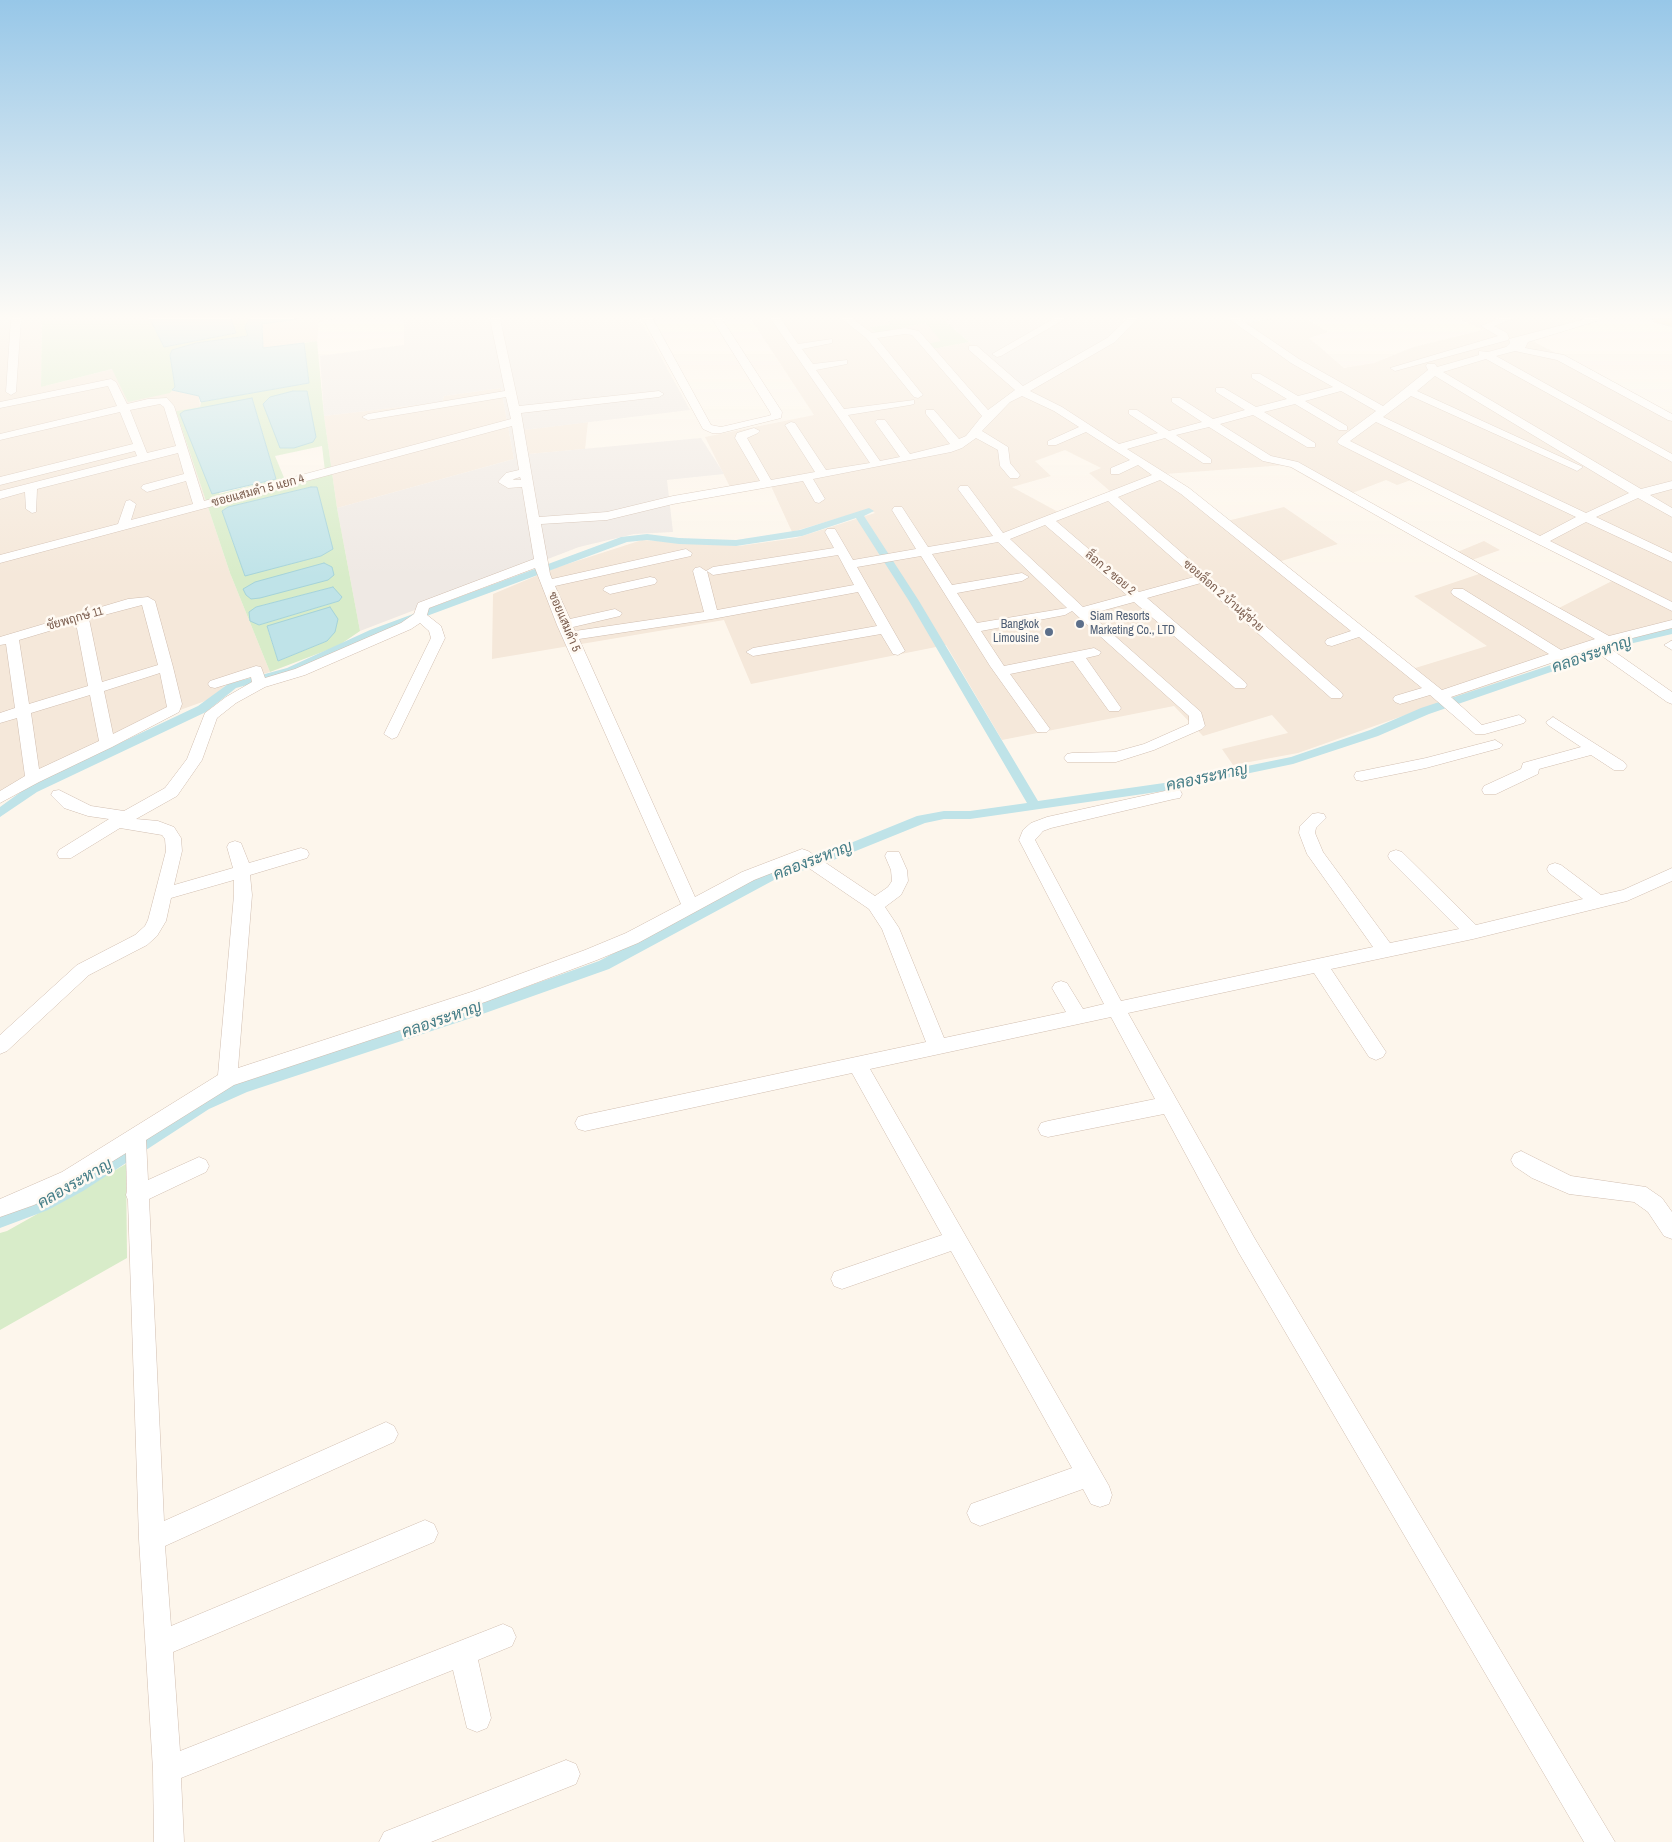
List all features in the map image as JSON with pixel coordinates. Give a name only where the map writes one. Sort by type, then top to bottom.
[{"type":"street","points":[[0,416],[49,405]]},
{"type":"street","points":[[122,405],[140,446],[143,458]]},
{"type":"street","points":[[0,437],[135,405]]},
{"type":"street","points":[[167,405],[200,506]]},
{"type":"street","points":[[368,417],[440,405]]},
{"type":"street","name":"ซอยแสมดำ 5","points":[[514,405],[543,570],[567,631],[691,907]]},
{"type":"street","name":"ซอยแสมดำ 5 แยก 4","points":[[0,559],[200,506],[516,416],[590,405]]},
{"type":"street","points":[[695,405],[707,427],[721,430],[772,419],[776,416],[776,412],[772,405]]},
{"type":"street","points":[[834,405],[877,465]]},
{"type":"street","points":[[840,413],[880,405]]},
{"type":"street","points":[[978,405],[988,416]]},
{"type":"street","points":[[535,521],[607,516],[673,500],[908,459],[958,446],[975,432],[1000,405]]},
{"type":"street","points":[[1048,405],[1185,491],[1444,698],[1480,731],[1520,720]]},
{"type":"street","points":[[1184,405],[1267,459],[1294,464],[1602,646],[1672,698]]},
{"type":"street","points":[[1244,405],[1312,445]]},
{"type":"street","points":[[1116,448],[1282,405]]},
{"type":"street","points":[[1304,405],[1343,428]]},
{"type":"street","points":[[1366,405],[1377,413],[1585,517],[1672,558]]},
{"type":"street","points":[[1390,405],[1377,413],[1343,442],[1672,607]]},
{"type":"street","points":[[1439,405],[1612,483],[1626,486]]},
{"type":"street","points":[[1491,405],[1672,513]]},
{"type":"street","points":[[1575,405],[1672,459]]},
{"type":"street","points":[[1648,405],[1672,418]]},
{"type":"street","points":[[1224,409],[1236,417]]},
{"type":"street","points":[[930,412],[958,446]]},
{"type":"street","points":[[1133,412],[1207,461]]},
{"type":"street","points":[[881,422],[908,459]]},
{"type":"street","points":[[791,425],[822,474]]},
{"type":"street","points":[[1052,443],[1087,428]]},
{"type":"street","points":[[754,431],[741,435],[741,438],[766,483]]},
{"type":"street","points":[[975,432],[1004,449],[1004,464],[1014,475]]},
{"type":"street","points":[[0,481],[140,446]]},
{"type":"street","points":[[0,495],[182,448]]},
{"type":"street","points":[[1115,471],[1138,461]]},
{"type":"street","points":[[146,488],[191,476]]},
{"type":"street","points":[[849,565],[1001,538],[1161,476]]},
{"type":"street","points":[[806,477],[819,499]]},
{"type":"street","points":[[1540,541],[1585,517],[1639,493],[1672,485]]},
{"type":"street","points":[[31,487],[32,509]]},
{"type":"street","points":[[964,490],[1001,538],[1080,612],[1167,690],[1185,703],[1196,715],[1198,721],[1197,726],[1136,752],[1098,759],[1072,758]]},
{"type":"street","name":"ซอยล็อก 2 บ้านผู้ช่วย","points":[[1110,496],[1336,695]]},
{"type":"street","points":[[123,527],[130,504]]},
{"type":"street","points":[[898,510],[973,628],[1042,729]]},
{"type":"street","name":"ล็อก 2 ซอย 2","points":[[1047,520],[1240,685]]},
{"type":"street","points":[[831,532],[898,651]]},
{"type":"street","points":[[712,615],[706,571],[841,551]]},
{"type":"street","points":[[65,854],[92,836],[124,820],[171,792],[194,760],[210,716],[231,700],[260,684],[300,672],[412,623],[420,616],[423,606],[543,570],[602,572],[686,554]]},
{"type":"street","points":[[602,572],[613,601]]},
{"type":"street","points":[[949,590],[1022,577]]},
{"type":"street","points":[[1080,612],[1203,579]]},
{"type":"street","points":[[567,631],[613,601],[650,581]]},
{"type":"street","points":[[567,631],[712,615],[862,588]]},
{"type":"street","points":[[1458,592],[1561,656]]},
{"type":"street","name":"ชัยพฤกษ์ 11","points":[[6,639],[141,600],[149,603],[166,667]]},
{"type":"street","points":[[973,628],[1065,611]]},
{"type":"street","points":[[392,734],[438,638],[436,629],[420,616]]},
{"type":"street","points":[[82,617],[107,744]]},
{"type":"street","points":[[1400,698],[1444,698],[1561,656],[1602,646],[1672,624]]},
{"type":"street","points":[[753,652],[885,629]]},
{"type":"street","points":[[1332,642],[1361,632]]},
{"type":"street","points":[[6,639],[22,710],[33,778]]},
{"type":"street","points":[[372,640],[375,644],[390,644]]},
{"type":"street","points":[[1001,670],[1094,652]]},
{"type":"street","points":[[1077,656],[1114,708]]},
{"type":"street","points":[[0,718],[166,667],[175,704],[174,709],[167,714],[33,778],[0,798]]},
{"type":"street","points":[[215,684],[256,670],[260,684]]},
{"type":"street","points":[[1553,722],[1619,766]]},
{"type":"street","points":[[1362,776],[1426,763],[1495,745]]},
{"type":"street","points":[[1490,790],[1530,768],[1592,749]]},
{"type":"street","points":[[1174,794],[1047,823],[1029,834],[1027,840],[1116,1009],[1247,1246],[1600,1842]]},
{"type":"street","points":[[0,1046],[83,970],[141,940],[151,930],[157,921],[174,851],[173,838],[168,831],[88,811],[70,804],[59,795]]},
{"type":"street","points":[[1318,818],[1308,826],[1307,833],[1312,848],[1385,950]]},
{"type":"street","points":[[227,1079],[243,895],[242,872],[235,847]]},
{"type":"street","points":[[163,894],[301,854]]},
{"type":"street","points":[[0,1208],[27,1198],[136,1144],[227,1079],[478,997],[583,958],[632,938],[722,889],[773,865],[802,855],[875,905],[890,928],[938,1047]]},
{"type":"street","points":[[875,905],[894,891],[900,881],[899,870],[893,856]]},
{"type":"street","points":[[1396,856],[1473,932]]},
{"type":"street","points":[[1555,869],[1598,902]]},
{"type":"street","points":[[585,1123],[858,1066],[938,1047],[1473,932],[1627,895],[1672,874]]},
{"type":"street","points":[[1318,965],[1376,1052]]},
{"type":"street","points":[[1062,988],[1078,1017]]},
{"type":"street","points":[[858,1066],[1094,1485],[980,1513]]},
{"type":"street","points":[[1048,1129],[1170,1104]]},
{"type":"street","points":[[136,1144],[136,1195],[152,1539],[167,1770],[169,1842]]},
{"type":"street","points":[[1521,1160],[1539,1172],[1569,1185],[1639,1193],[1654,1205],[1672,1229]]},
{"type":"street","points":[[136,1195],[199,1166]]},
{"type":"street","points":[[842,1279],[956,1240]]},
{"type":"street","points":[[152,1539],[386,1434]]},
{"type":"street","points":[[159,1644],[425,1533]]},
{"type":"street","points":[[167,1770],[503,1637]]},
{"type":"street","points":[[463,1654],[477,1718]]},
{"type":"street","points":[[394,1842],[566,1774]]},
{"type":"shaded area","points":[[0,405],[200,405],[200,407],[176,411],[230,573],[270,672],[226,685],[208,700],[180,710],[0,800]]},
{"type":"shaded area","points":[[323,405],[417,405],[324,416]]},
{"type":"shaded area","points":[[417,405],[504,405],[514,459],[337,508],[324,416]]},
{"type":"shaded area","points":[[504,405],[687,405],[690,410],[524,430],[529,454],[701,438],[724,474],[667,480],[673,532],[634,534],[579,547],[360,631],[337,508],[514,459]]},
{"type":"shaded area","points":[[807,405],[1653,405],[1672,415],[1672,626],[1646,632],[1581,653],[1298,753],[1233,765],[1222,749],[1288,733],[1272,715],[1203,736],[1174,706],[1002,740],[946,645],[751,684],[724,620],[492,659],[493,594],[555,568],[642,540],[739,546],[796,538],[875,513],[869,509],[792,532],[771,486],[733,493],[705,437],[814,415]],"holes":[[[1065,450],[1101,468],[1089,473],[1111,492],[1060,513],[1012,487],[1051,476],[1035,461]],[[1286,465],[1342,497],[1386,480],[1397,485],[1411,480],[1612,581],[1557,609],[1472,560],[1500,550],[1484,541],[1450,555],[1482,573],[1414,596],[1487,646],[1412,669],[1278,562],[1338,544],[1284,507],[1227,521],[1165,474]]]},
{"type":"shaded area","points":[[588,422],[585,449],[529,454],[524,430]]},
{"type":"green space","points":[[200,405],[250,405],[219,494],[276,479],[254,405],[323,405],[337,508],[360,631],[338,646],[270,672],[230,573],[176,411],[200,407]],"holes":[[[322,446],[325,471],[285,480],[275,456]],[[311,487],[321,556],[245,575],[222,511],[228,507]],[[333,587],[339,601],[259,625],[256,607]],[[267,627],[327,641],[278,661]]]},
{"type":"green space","points":[[126,1164],[127,1258],[0,1330],[0,1233],[7,1231]]},
{"type":"water","points":[[216,405],[254,405],[276,479],[212,494],[180,414],[184,411]]},
{"type":"water","points":[[263,405],[310,405],[316,437],[313,442],[294,448],[280,448]]},
{"type":"water","points":[[317,487],[333,549],[321,556],[245,576],[222,511],[228,507]]},
{"type":"water","points":[[324,563],[332,567],[334,575],[328,580],[251,599],[243,589],[255,582]]},
{"type":"water","points":[[333,587],[342,597],[339,601],[259,625],[250,621],[249,612],[256,607]]},
{"type":"water","points":[[330,607],[338,619],[335,632],[327,641],[278,661],[267,626]]},
{"type":"waterway","points":[[0,813],[33,789],[202,709],[232,686],[291,670],[374,632],[625,539],[647,537],[679,541],[736,543],[802,533],[869,511]]},
{"type":"waterway","points":[[859,515],[914,601],[997,745],[1035,806]]},
{"type":"waterway","name":"คลองระหาญ","points":[[1035,806],[1164,787],[1293,760],[1374,733],[1425,711],[1550,667],[1573,661],[1608,646],[1672,631]]},
{"type":"waterway","name":"คลองระหาญ","points":[[0,1221],[42,1205],[77,1186],[203,1104],[242,1087],[469,1013],[604,965],[769,877],[826,858],[922,819],[944,815],[970,815],[1035,806]]},
{"type":"place","name":"Siam Resorts Marketing Co., LTD","points":[[1080,624]]},
{"type":"place","name":"Bangkok Limousine","points":[[1049,632]]}]
